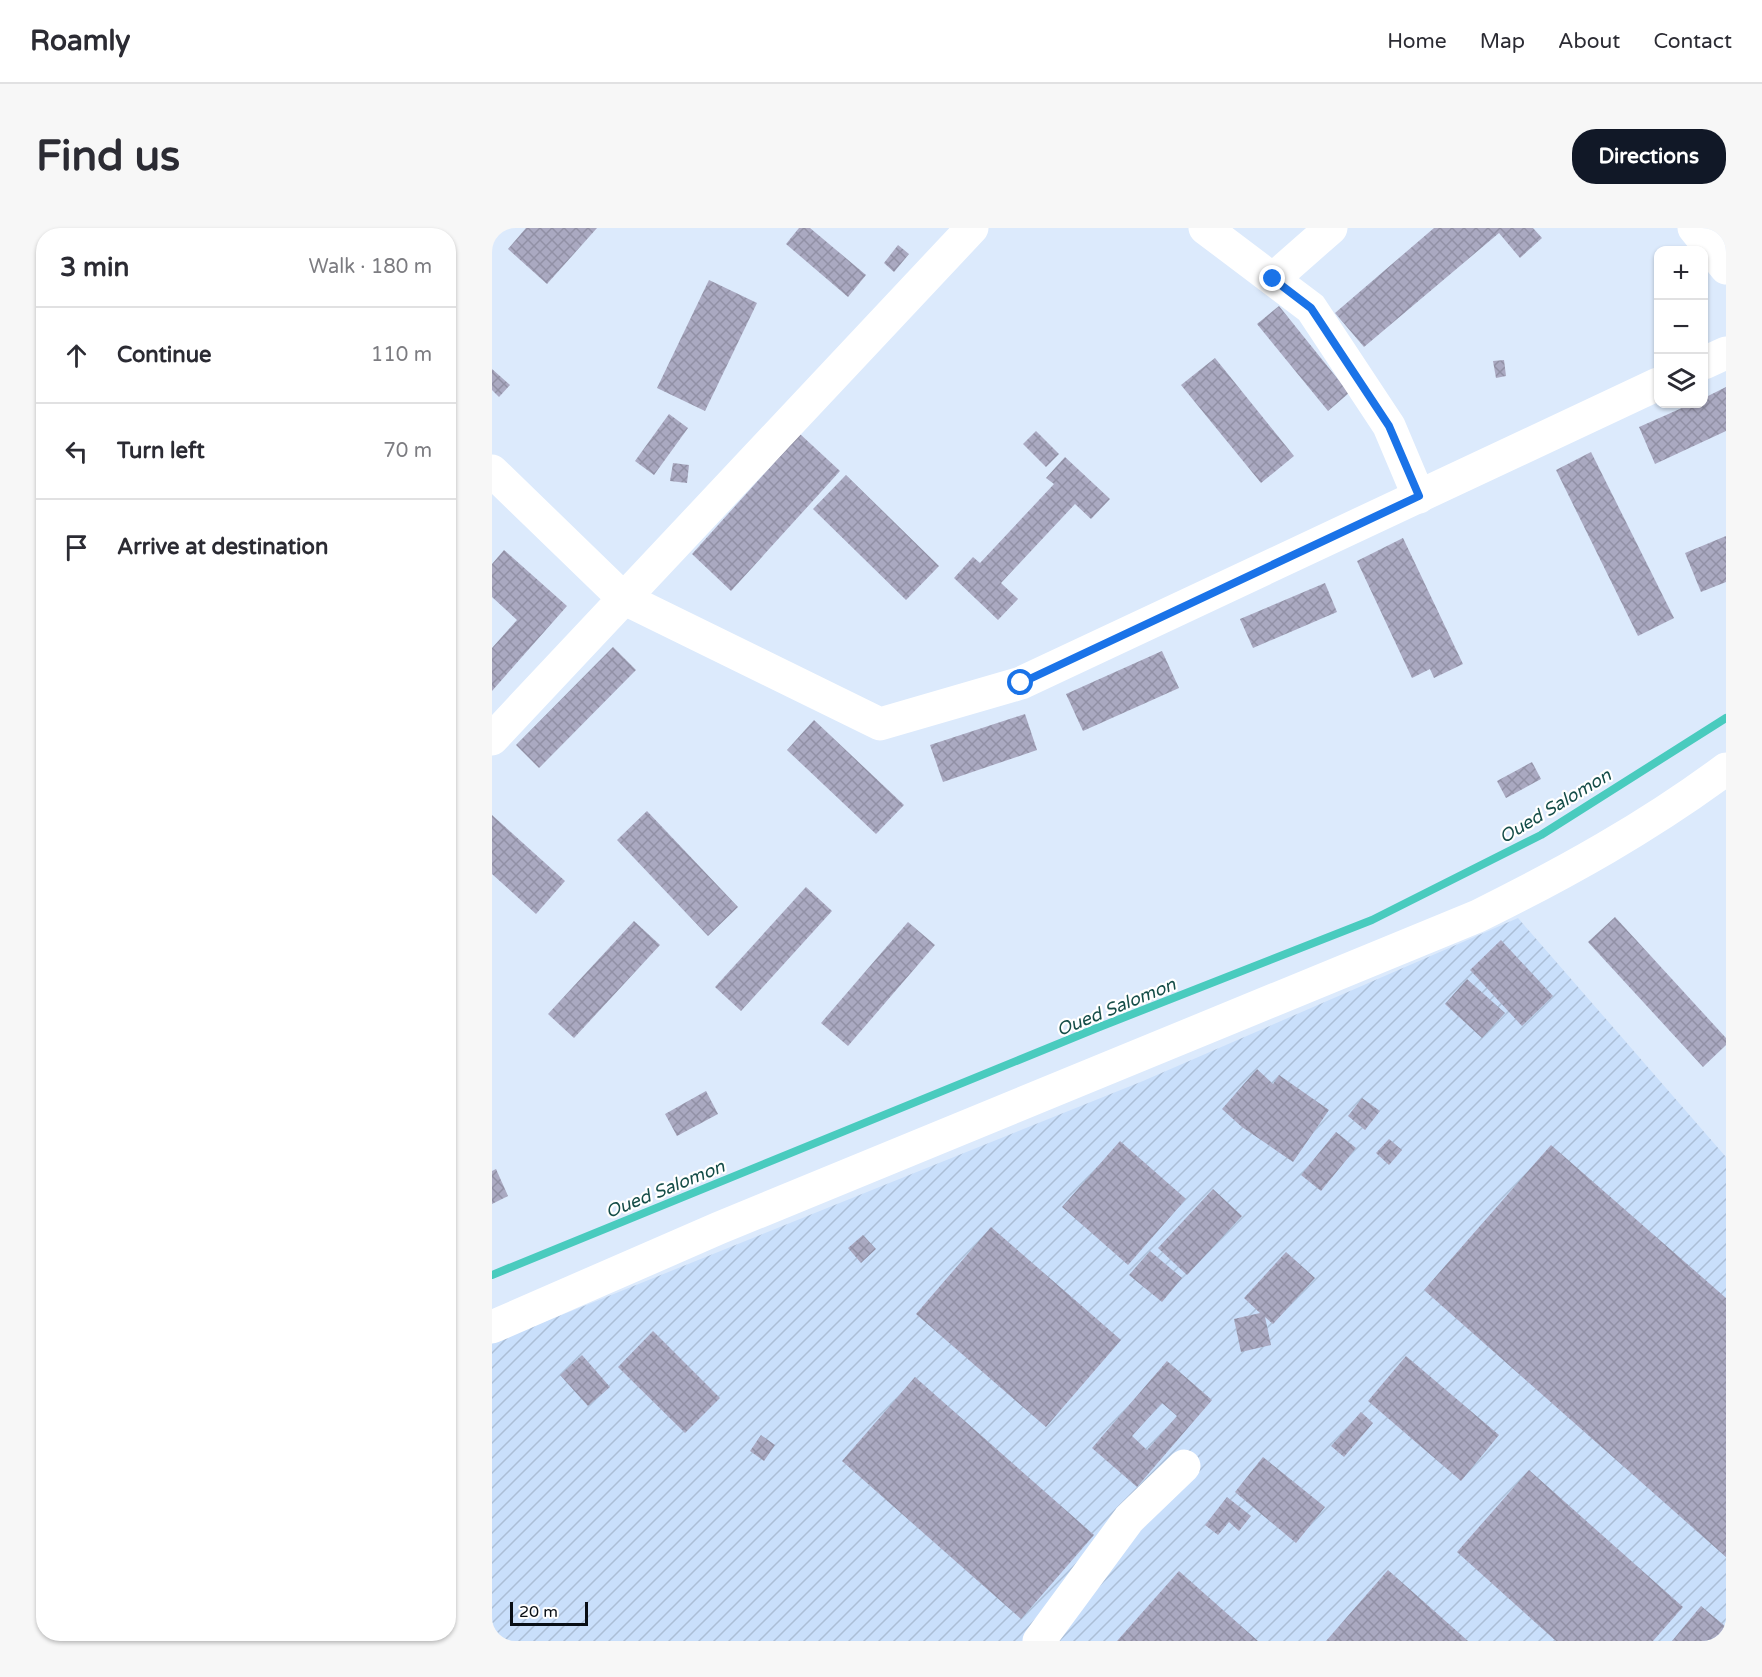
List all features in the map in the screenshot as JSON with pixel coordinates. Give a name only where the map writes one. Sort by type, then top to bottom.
[{"type":"street","points":[[492,739],[972,228]]},
{"type":"street","points":[[1206,228],[1311,308],[1389,426],[1419,496]]},
{"type":"street","points":[[1273,279],[1331,228]]},
{"type":"street","points":[[1694,228],[1726,268]]},
{"type":"street","points":[[1708,361],[1726,353]]},
{"type":"street","points":[[492,471],[624,598],[880,724],[1021,683],[1654,386]]},
{"type":"street","points":[[492,1327],[718,1228],[1478,916],[1553,879],[1625,838],[1726,769]]},
{"type":"street","points":[[1040,1641],[1129,1519],[1184,1466]]},
{"type":"shaded area","points":[[1518,918],[1726,1157],[1726,1641],[492,1641],[492,1343],[1143,1081]]},
{"type":"building","points":[[526,228],[597,228],[547,284],[508,249]]},
{"type":"building","points":[[799,228],[810,228],[866,275],[848,297],[786,244]]},
{"type":"building","points":[[1434,228],[1533,228],[1542,238],[1520,258],[1499,233],[1364,347],[1335,313]]},
{"type":"building","points":[[898,245],[909,254],[894,272],[884,263]]},
{"type":"building","points":[[709,280],[757,303],[705,411],[657,388]]},
{"type":"building","points":[[1279,306],[1349,393],[1328,411],[1257,324]]},
{"type":"building","points":[[1215,358],[1294,456],[1261,483],[1181,385]]},
{"type":"building","points":[[1504,360],[1506,376],[1496,378],[1493,361]]},
{"type":"building","points":[[492,369],[510,385],[499,397],[492,390]]},
{"type":"building","points":[[1726,387],[1726,431],[1655,464],[1639,427],[1682,408],[1708,408],[1708,396]]},
{"type":"building","points":[[669,414],[688,428],[654,475],[635,461]]},
{"type":"building","points":[[1036,431],[1059,454],[1046,467],[1023,444]]},
{"type":"building","points":[[800,434],[840,471],[731,591],[692,554]]},
{"type":"building","points":[[1591,452],[1674,618],[1638,636],[1556,470]]},
{"type":"building","points":[[1065,457],[1110,499],[1091,519],[1075,504],[1001,583],[1018,599],[998,620],[954,578],[973,557],[980,563],[1054,484],[1046,478]]},
{"type":"building","points":[[673,463],[689,465],[687,483],[670,481]]},
{"type":"building","points":[[846,475],[939,566],[906,600],[813,509]]},
{"type":"building","points":[[1726,536],[1726,582],[1701,592],[1685,553]]},
{"type":"building","points":[[1403,538],[1463,664],[1434,678],[1430,669],[1412,678],[1357,561]]},
{"type":"building","points":[[504,550],[567,606],[492,691],[492,648],[517,620],[492,597],[492,564]]},
{"type":"building","points":[[1325,583],[1337,612],[1253,648],[1240,619]]},
{"type":"building","points":[[613,647],[636,670],[539,768],[516,745]]},
{"type":"building","points":[[1162,651],[1179,688],[1083,731],[1066,694]]},
{"type":"building","points":[[1025,714],[1037,750],[943,782],[930,745]]},
{"type":"building","points":[[814,720],[904,805],[876,834],[787,750]]},
{"type":"building","points":[[1532,762],[1541,779],[1506,798],[1497,781]]},
{"type":"building","points":[[647,811],[738,907],[708,936],[617,840]]},
{"type":"building","points":[[492,815],[565,881],[536,914],[492,874]]},
{"type":"building","points":[[806,887],[832,911],[741,1011],[715,987]]},
{"type":"building","points":[[1615,917],[1726,1038],[1726,1045],[1703,1067],[1588,942]]},
{"type":"building","points":[[634,921],[660,945],[574,1038],[548,1014]]},
{"type":"building","points":[[908,922],[935,945],[848,1046],[821,1023]]},
{"type":"building","points":[[1501,940],[1553,996],[1522,1026],[1470,970]]},
{"type":"building","points":[[1467,979],[1505,1013],[1482,1038],[1445,1004]]},
{"type":"building","points":[[1257,1069],[1273,1084],[1279,1075],[1329,1110],[1293,1162],[1242,1127],[1222,1109]]},
{"type":"building","points":[[706,1091],[718,1114],[677,1136],[665,1114]]},
{"type":"building","points":[[1362,1098],[1380,1111],[1365,1130],[1348,1116]]},
{"type":"building","points":[[1336,1132],[1356,1148],[1321,1191],[1301,1175]]},
{"type":"building","points":[[1389,1139],[1402,1150],[1389,1165],[1376,1153]]},
{"type":"building","points":[[1120,1141],[1186,1199],[1128,1265],[1062,1207]]},
{"type":"building","points":[[1551,1145],[1726,1298],[1726,1557],[1424,1290]]},
{"type":"building","points":[[496,1169],[508,1196],[492,1204],[492,1171]]},
{"type":"building","points":[[1213,1189],[1242,1216],[1187,1275],[1158,1248]]},
{"type":"building","points":[[991,1227],[1121,1340],[1046,1427],[916,1314]]},
{"type":"building","points":[[863,1235],[876,1249],[861,1263],[848,1248]]},
{"type":"building","points":[[1150,1251],[1182,1278],[1162,1302],[1129,1275]]},
{"type":"building","points":[[1286,1252],[1315,1278],[1273,1324],[1265,1317],[1271,1345],[1241,1352],[1234,1319],[1260,1313],[1244,1298]]},
{"type":"building","points":[[653,1331],[720,1398],[685,1433],[618,1367]]},
{"type":"building","points":[[582,1355],[610,1387],[588,1406],[560,1375]]},
{"type":"building","points":[[1406,1356],[1499,1435],[1461,1481],[1368,1401]]},
{"type":"building","points":[[1167,1361],[1212,1400],[1137,1487],[1092,1448]],"holes":[[[1162,1403],[1177,1416],[1147,1450],[1132,1436]]]},
{"type":"building","points":[[915,1377],[1094,1535],[1021,1619],[842,1461]]},
{"type":"building","points":[[1361,1412],[1373,1423],[1344,1457],[1331,1446]]},
{"type":"building","points":[[761,1435],[775,1445],[764,1461],[750,1451]]},
{"type":"building","points":[[1263,1457],[1325,1507],[1296,1543],[1235,1492]]},
{"type":"building","points":[[1529,1470],[1683,1607],[1653,1641],[1556,1641],[1457,1552]]},
{"type":"building","points":[[1227,1497],[1251,1516],[1239,1531],[1229,1522],[1218,1535],[1205,1525]]},
{"type":"building","points":[[1388,1570],[1468,1641],[1326,1641]]},
{"type":"building","points":[[1179,1571],[1258,1641],[1117,1641]]},
{"type":"building","points":[[1701,1606],[1726,1627],[1726,1641],[1672,1641]]},
{"type":"waterway","name":"Oued Salomon","points":[[492,1275],[1097,1028],[1372,920],[1541,835],[1726,718]]},
{"type":"route","points":[[1021,683],[1419,496],[1389,426],[1311,308],[1273,279]]}]
